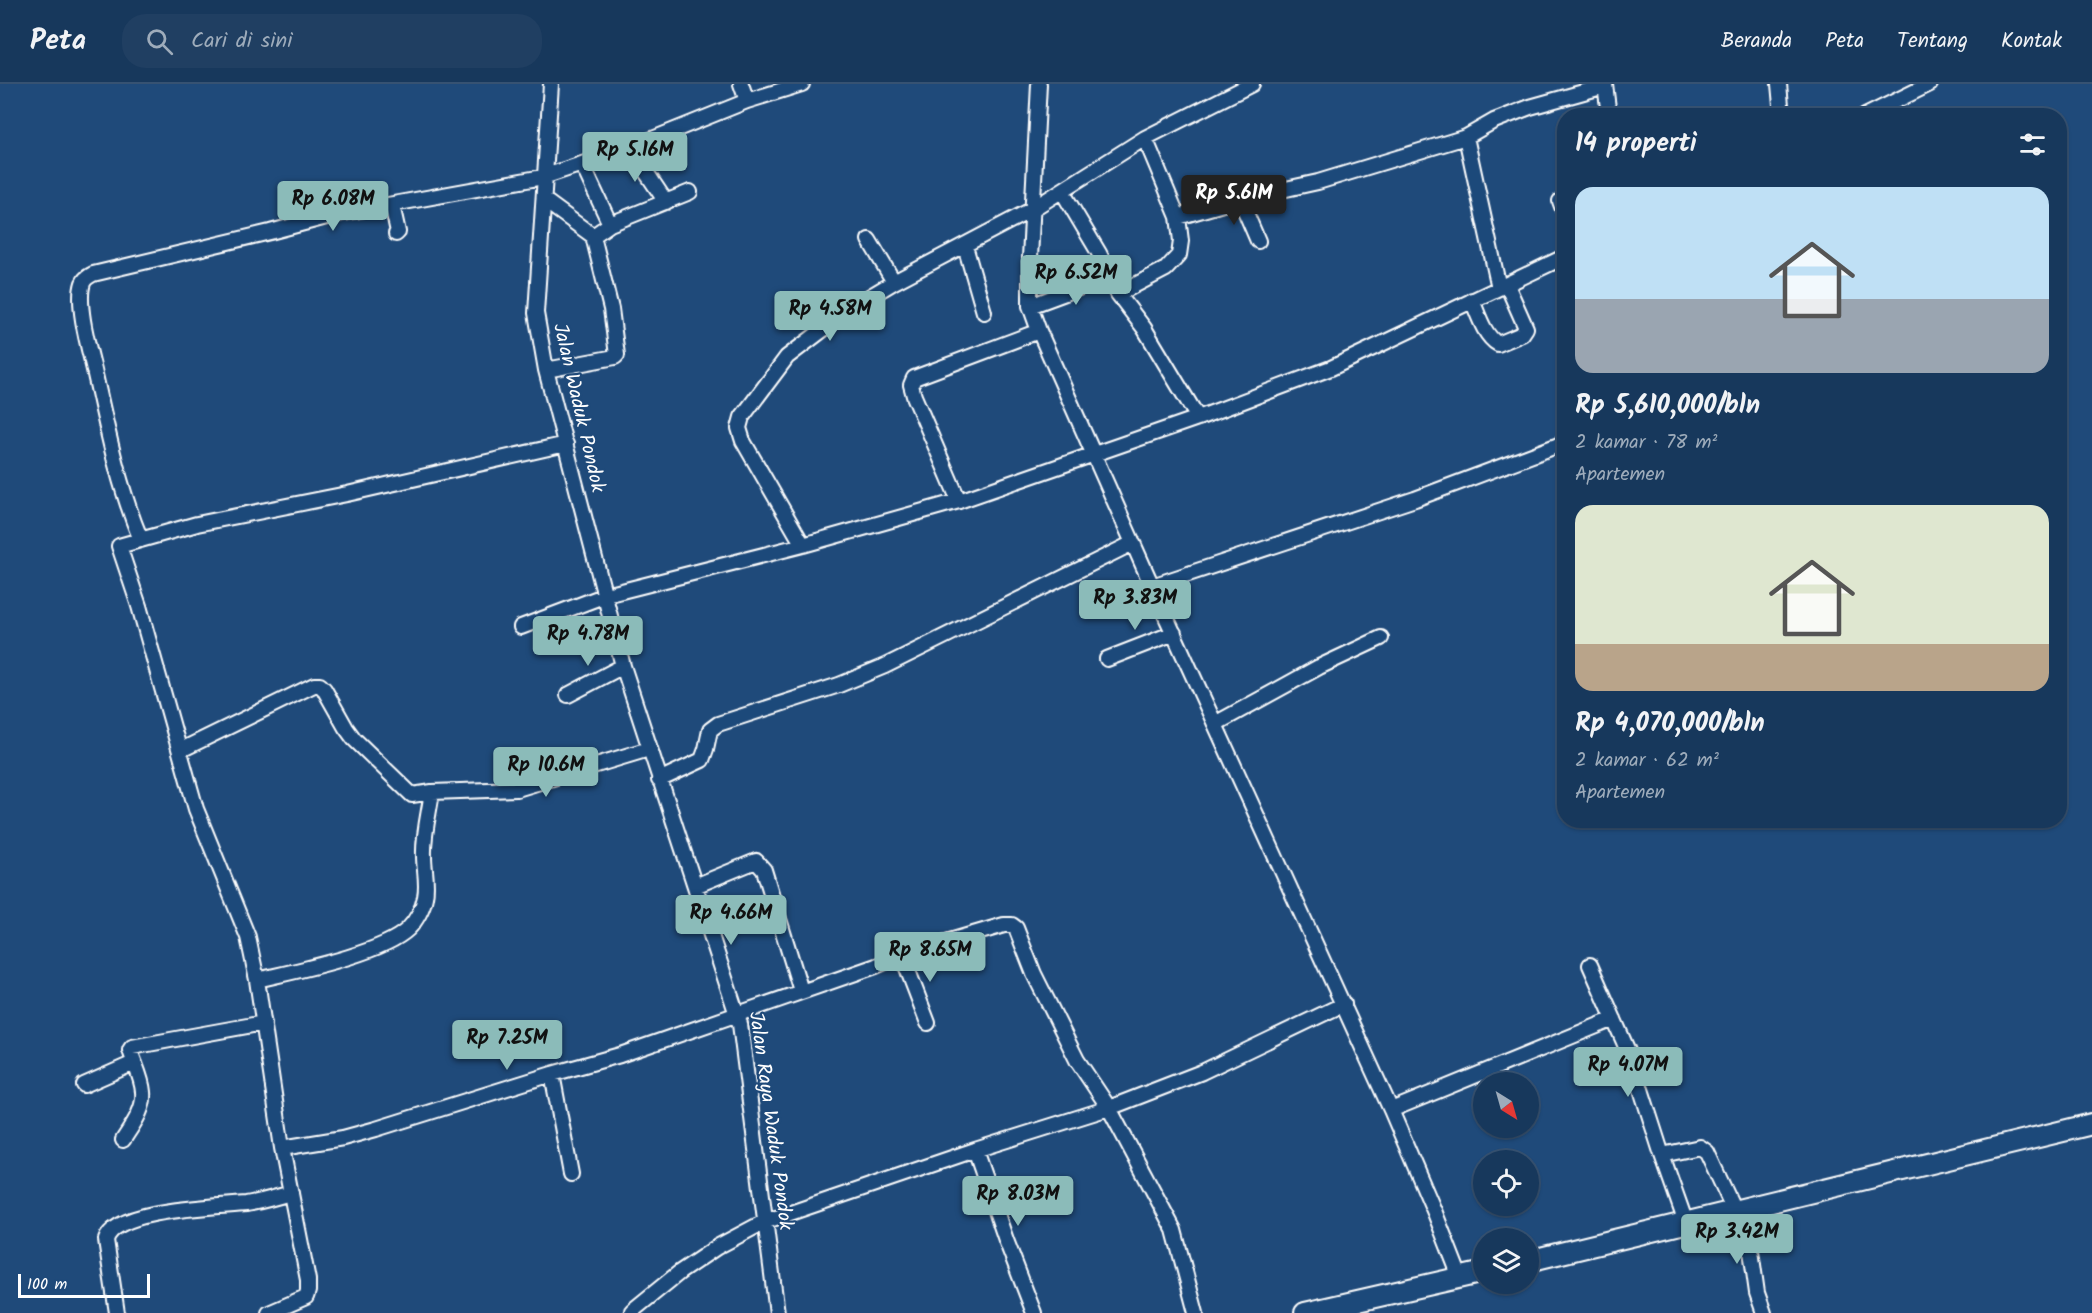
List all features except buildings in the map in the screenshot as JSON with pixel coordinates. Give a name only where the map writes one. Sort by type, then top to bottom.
[{"type":"highway","points":[[1539,1258],[2092,1124]]},
{"type":"highway","points":[[1305,1313],[1473,1274]]},
{"type":"street","name":"Jalan Waduk Pondok","points":[[551,84],[543,177],[544,200],[536,313],[546,370],[606,595]]},
{"type":"street","points":[[741,84],[747,101]]},
{"type":"street","points":[[141,540],[125,499],[116,467],[82,318],[83,284],[86,278],[93,274],[338,214],[543,177],[630,148],[747,101],[802,84]]},
{"type":"street","points":[[1039,84],[1031,210],[1030,306],[1152,586],[1391,1110],[1439,1221],[1460,1277]]},
{"type":"street","points":[[802,545],[738,428],[742,417],[787,357],[801,344],[854,306],[894,282],[1031,210],[1145,138],[1251,84]]},
{"type":"street","points":[[1779,84],[1781,108]]},
{"type":"street","points":[[1881,108],[1930,84]]},
{"type":"street","points":[[1178,217],[1240,199],[1318,182],[1466,137],[1494,121],[1530,107],[1605,85],[1608,108]]},
{"type":"street","points":[[1466,137],[1503,286],[1526,328],[1521,334],[1501,343],[1494,343],[1472,300]]},
{"type":"street","points":[[1118,294],[1166,269],[1179,255],[1181,241],[1178,217],[1145,138]]},
{"type":"street","points":[[630,148],[666,202]]},
{"type":"street","points":[[582,164],[610,224]]},
{"type":"street","points":[[1062,191],[1099,253],[1118,294],[1144,328],[1198,418]]},
{"type":"street","points":[[593,236],[610,224],[690,192]]},
{"type":"street","points":[[1240,199],[1258,241]]},
{"type":"street","points":[[544,200],[593,236],[611,309],[618,355],[546,370]]},
{"type":"street","points":[[392,205],[396,234]]},
{"type":"street","points":[[869,240],[894,282]]},
{"type":"street","points":[[965,246],[984,312]]},
{"type":"street","points":[[521,627],[606,595],[902,519],[1198,418],[1314,375],[1557,260]]},
{"type":"street","points":[[1030,306],[1108,274]]},
{"type":"street","points":[[959,501],[914,396],[911,385],[914,378],[1039,331]]},
{"type":"street","points":[[269,1313],[306,1297],[308,1280],[282,1148],[257,980],[248,937],[196,809],[139,606],[119,546],[218,520],[347,494],[566,444]]},
{"type":"street","points":[[1152,586],[1415,499],[1557,446]]},
{"type":"street","points":[[659,780],[702,760],[710,730],[718,724],[839,685],[885,666],[1133,543]]},
{"type":"street","name":"Jalan Raya Waduk Pondok","points":[[606,595],[623,666],[649,749],[737,1013],[777,1313]]},
{"type":"street","points":[[1107,659],[1174,633]]},
{"type":"street","points":[[1215,724],[1319,667],[1381,638]]},
{"type":"street","points":[[568,695],[623,666]]},
{"type":"street","points":[[181,750],[314,686],[324,689],[345,728],[354,739],[412,795],[432,792],[517,789],[649,749]]},
{"type":"street","points":[[257,980],[373,948],[395,938],[408,928],[425,898],[426,880],[423,854],[432,792]]},
{"type":"street","points":[[695,886],[756,861],[764,870],[801,992]]},
{"type":"street","points":[[282,1148],[369,1131],[620,1055],[902,955],[1012,925],[1016,928],[1034,974],[1077,1060],[1109,1108],[1174,1230],[1196,1313]]},
{"type":"street","points":[[902,955],[928,1023]]},
{"type":"street","points":[[1590,965],[1632,1058],[1686,1223]]},
{"type":"street","points":[[632,1311],[680,1272],[717,1247],[764,1222],[975,1150],[1109,1108],[1202,1072],[1344,1004]]},
{"type":"street","points":[[1391,1110],[1614,1019]]},
{"type":"street","points":[[123,1140],[135,1121],[143,1099],[143,1089],[130,1050],[136,1045],[264,1023]]},
{"type":"street","points":[[84,1084],[134,1063]]},
{"type":"street","points":[[552,1074],[571,1173]]},
{"type":"street","points":[[1662,1155],[1703,1149],[1746,1208],[1757,1293],[1764,1313]]},
{"type":"street","points":[[975,1150],[1034,1313]]},
{"type":"street","points":[[117,1313],[106,1240],[112,1229],[150,1215],[195,1207],[246,1204],[291,1193]]}]
